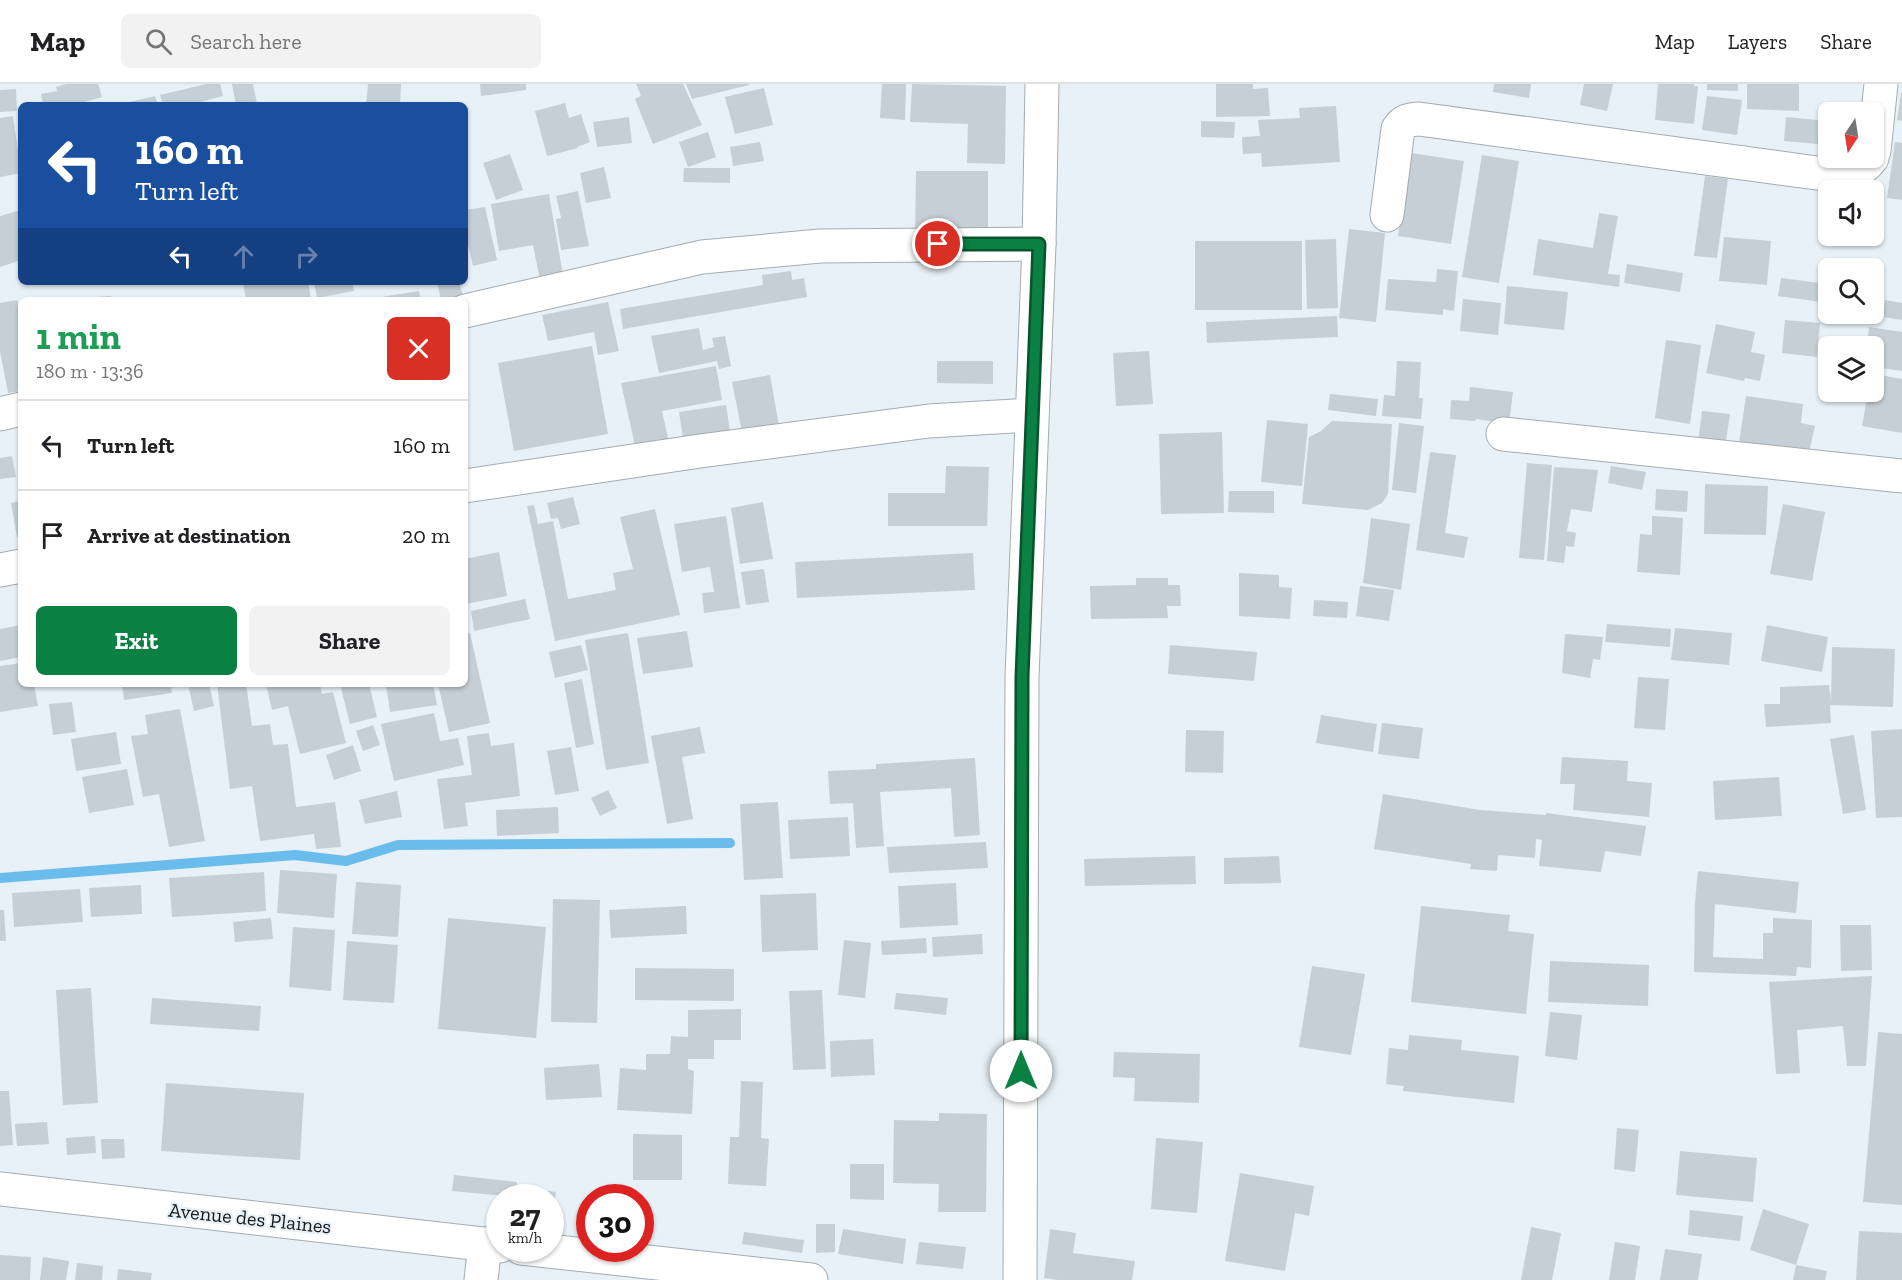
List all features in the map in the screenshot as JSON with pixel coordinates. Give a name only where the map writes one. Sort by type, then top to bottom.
[{"type":"street","points":[[1020,1280],[1022,677],[1039,244],[1042,84]]},
{"type":"street","points":[[1879,102],[1881,84]]},
{"type":"street","points":[[1387,215],[1398,129],[1407,120],[1419,119],[1841,175],[1864,168]]},
{"type":"street","points":[[468,310],[702,257],[820,246],[1039,244]]},
{"type":"street","points":[[0,414],[18,410]]},
{"type":"street","points":[[468,486],[929,421],[1032,415]]},
{"type":"street","points":[[1503,434],[1902,476]]},
{"type":"street","points":[[0,570],[18,567]]},
{"type":"street","name":"Avenue des Plaines","points":[[0,1189],[486,1244]]},
{"type":"street","points":[[564,1253],[811,1280]]},
{"type":"street","points":[[481,1280],[487,1262]]},
{"type":"building","points":[[66,84],[98,84],[102,97],[84,102],[42,102],[41,94],[57,91],[56,87]]},
{"type":"building","points":[[206,84],[220,84],[223,96],[200,102],[162,102],[160,95]]},
{"type":"building","points":[[232,84],[253,84],[257,102],[235,102]]},
{"type":"building","points":[[368,84],[401,84],[400,102],[366,102]]},
{"type":"building","points":[[480,84],[526,84],[526,90],[481,96]]},
{"type":"building","points":[[636,84],[683,84],[702,125],[653,144],[635,99],[641,96]]},
{"type":"building","points":[[686,84],[749,84],[749,85],[692,99]]},
{"type":"building","points":[[882,84],[906,84],[905,120],[880,118]]},
{"type":"building","points":[[912,84],[1006,86],[1005,164],[967,163],[968,124],[910,122]]},
{"type":"building","points":[[1216,84],[1253,84],[1253,89],[1268,88],[1270,116],[1216,117]]},
{"type":"building","points":[[1494,84],[1531,84],[1529,98],[1493,92]]},
{"type":"building","points":[[1584,84],[1613,84],[1607,111],[1580,105]]},
{"type":"building","points":[[1658,84],[1698,86],[1694,124],[1655,120]]},
{"type":"building","points":[[1707,84],[1738,84],[1738,91],[1707,90]]},
{"type":"building","points":[[1747,84],[1799,84],[1799,111],[1747,109]]},
{"type":"building","points":[[764,88],[773,125],[735,134],[725,97]]},
{"type":"building","points":[[16,89],[17,111],[0,112],[0,90]]},
{"type":"building","points":[[1902,93],[1902,121],[1897,120]]},
{"type":"building","points":[[155,96],[157,102],[130,102]]},
{"type":"building","points":[[1707,96],[1742,100],[1737,135],[1702,130]]},
{"type":"building","points":[[565,103],[569,118],[581,114],[590,142],[578,148],[547,156],[535,111]]},
{"type":"building","points":[[1336,106],[1340,162],[1262,167],[1261,153],[1243,154],[1242,137],[1260,136],[1258,120],[1300,118],[1299,108]]},
{"type":"building","points":[[13,116],[18,152],[18,174],[0,177],[0,118]]},
{"type":"building","points":[[629,117],[632,143],[597,147],[593,122]]},
{"type":"building","points":[[1786,117],[1818,120],[1818,144],[1784,141]]},
{"type":"building","points":[[1201,121],[1235,122],[1234,138],[1201,137]]},
{"type":"building","points":[[708,132],[716,157],[688,167],[679,142]]},
{"type":"building","points":[[760,142],[764,161],[733,166],[730,147]]},
{"type":"building","points":[[1895,142],[1902,143],[1902,200],[1887,198]]},
{"type":"building","points":[[1411,153],[1464,161],[1451,244],[1398,236]]},
{"type":"building","points":[[510,154],[523,190],[496,200],[483,163]]},
{"type":"building","points":[[1482,155],[1519,161],[1499,283],[1462,277]]},
{"type":"building","points":[[604,167],[611,198],[586,203],[580,173]]},
{"type":"building","points":[[684,168],[730,168],[730,183],[683,182]]},
{"type":"building","points":[[916,171],[988,171],[988,238],[915,238]]},
{"type":"building","points":[[1705,176],[1728,179],[1717,258],[1694,256]]},
{"type":"building","points":[[578,191],[589,246],[561,250],[556,219],[561,218],[556,196]]},
{"type":"building","points":[[549,194],[564,281],[541,285],[533,245],[499,251],[491,204]]},
{"type":"building","points":[[485,207],[497,260],[473,266],[468,244],[468,210]]},
{"type":"building","points":[[18,211],[18,261],[0,267],[0,216]]},
{"type":"building","points":[[1599,213],[1618,216],[1608,274],[1620,275],[1619,287],[1533,275],[1538,239],[1593,248]]},
{"type":"building","points":[[1349,229],[1385,233],[1376,322],[1339,318]]},
{"type":"building","points":[[1724,237],[1771,241],[1767,285],[1719,281]]},
{"type":"building","points":[[1336,239],[1338,308],[1307,309],[1305,240]]},
{"type":"building","points":[[1195,241],[1302,241],[1302,310],[1195,310]]},
{"type":"building","points":[[1627,264],[1683,273],[1680,292],[1624,283]]},
{"type":"building","points":[[1437,269],[1458,271],[1454,311],[1443,309],[1443,315],[1385,310],[1388,279],[1436,282]]},
{"type":"building","points":[[791,271],[792,280],[804,278],[807,297],[623,329],[620,309],[763,285],[762,275]]},
{"type":"building","points":[[1781,278],[1818,283],[1818,302],[1778,296]]},
{"type":"building","points":[[244,285],[309,285],[311,297],[246,297]]},
{"type":"building","points":[[315,285],[353,285],[354,291],[317,297]]},
{"type":"building","points":[[438,285],[460,285],[463,296],[440,297]]},
{"type":"building","points":[[1507,286],[1568,292],[1564,330],[1504,324]]},
{"type":"building","points":[[419,291],[420,297],[382,297]]},
{"type":"building","points":[[1463,299],[1501,303],[1498,335],[1460,331]]},
{"type":"building","points":[[17,300],[18,306],[18,391],[8,393],[0,351],[0,303]]},
{"type":"building","points":[[1885,300],[1902,303],[1902,320],[1884,317]]},
{"type":"building","points":[[608,302],[619,351],[598,355],[594,332],[548,341],[542,315]]},
{"type":"building","points":[[1337,316],[1338,337],[1207,343],[1206,322]]},
{"type":"building","points":[[1785,320],[1820,324],[1817,357],[1782,353]]},
{"type":"building","points":[[1716,324],[1755,332],[1751,352],[1765,355],[1760,381],[1745,378],[1744,381],[1706,373]]},
{"type":"building","points":[[1869,327],[1902,332],[1902,371],[1884,368],[1884,336],[1868,336]]},
{"type":"building","points":[[699,328],[703,350],[714,347],[712,338],[725,336],[731,366],[719,369],[717,361],[659,373],[651,336]]},
{"type":"building","points":[[1666,340],[1701,345],[1690,424],[1655,418]]},
{"type":"building","points":[[592,346],[608,434],[514,451],[498,363]]},
{"type":"building","points":[[1149,351],[1153,404],[1116,406],[1113,353]]},
{"type":"building","points":[[937,361],[993,361],[993,384],[937,383]]},
{"type":"building","points":[[1397,361],[1421,362],[1419,398],[1423,398],[1421,419],[1382,416],[1384,395],[1395,396]]},
{"type":"building","points":[[716,366],[722,400],[662,411],[669,443],[636,450],[621,383]]},
{"type":"building","points":[[770,375],[779,426],[742,432],[732,382]]},
{"type":"building","points":[[1884,376],[1902,379],[1902,433],[1862,426],[1866,402],[1884,402]]},
{"type":"building","points":[[1470,387],[1513,392],[1509,424],[1476,419],[1475,421],[1450,419],[1451,400],[1469,401]]},
{"type":"building","points":[[1330,394],[1378,399],[1376,416],[1328,410]]},
{"type":"building","points":[[1746,396],[1803,404],[1801,423],[1815,426],[1808,457],[1739,443]]},
{"type":"building","points":[[726,405],[731,438],[684,445],[679,412]]},
{"type":"building","points":[[1702,411],[1730,414],[1724,454],[1697,450]]},
{"type":"building","points":[[1267,420],[1308,424],[1302,486],[1261,482]]},
{"type":"building","points":[[1332,421],[1392,424],[1388,494],[1382,503],[1368,510],[1302,504],[1309,437],[1321,431]]},
{"type":"building","points":[[1399,423],[1424,426],[1416,493],[1392,490]]},
{"type":"building","points":[[1222,432],[1224,513],[1161,514],[1159,434]]},
{"type":"building","points":[[1430,452],[1456,455],[1445,533],[1468,537],[1464,558],[1416,550]]},
{"type":"building","points":[[12,456],[16,477],[0,479],[0,458]]},
{"type":"building","points":[[1527,463],[1552,465],[1544,560],[1519,558]]},
{"type":"building","points":[[946,466],[989,467],[987,526],[888,526],[888,493],[945,493]]},
{"type":"building","points":[[1611,466],[1646,472],[1642,490],[1608,483]]},
{"type":"building","points":[[1554,467],[1598,470],[1592,512],[1571,509],[1567,531],[1576,533],[1574,547],[1566,546],[1564,563],[1547,561]]},
{"type":"building","points":[[1705,484],[1768,486],[1766,535],[1704,534]]},
{"type":"building","points":[[1656,489],[1688,491],[1687,512],[1655,510]]},
{"type":"building","points":[[1229,491],[1274,491],[1274,513],[1228,512]]},
{"type":"building","points":[[573,497],[580,524],[561,529],[558,518],[551,519],[547,503]]},
{"type":"building","points":[[18,502],[18,537],[17,537],[11,503]]},
{"type":"building","points":[[763,502],[773,559],[740,564],[731,508]]},
{"type":"building","points":[[1783,504],[1825,512],[1812,581],[1770,574]]},
{"type":"building","points":[[534,505],[538,524],[553,521],[568,599],[616,590],[613,573],[633,569],[620,517],[655,509],[680,615],[555,641],[527,506]]},
{"type":"building","points":[[726,516],[740,608],[704,613],[702,593],[714,592],[710,567],[682,572],[674,524]]},
{"type":"building","points":[[1652,516],[1683,518],[1680,575],[1637,572],[1640,534],[1652,535]]},
{"type":"building","points":[[1371,518],[1410,524],[1401,590],[1363,583]]},
{"type":"building","points":[[499,552],[507,596],[468,603],[468,558]]},
{"type":"building","points":[[973,553],[975,590],[797,598],[795,562]]},
{"type":"building","points":[[764,569],[769,602],[746,605],[741,572]]},
{"type":"building","points":[[1239,573],[1279,575],[1279,587],[1292,588],[1290,619],[1239,616]]},
{"type":"building","points":[[1136,578],[1168,578],[1168,585],[1180,585],[1181,606],[1167,606],[1168,618],[1091,619],[1090,586],[1136,585]]},
{"type":"building","points":[[1360,586],[1394,590],[1389,621],[1356,616]]},
{"type":"building","points":[[525,599],[530,619],[474,631],[471,611]]},
{"type":"building","points":[[1314,600],[1348,602],[1347,618],[1313,616]]},
{"type":"building","points":[[1607,624],[1671,629],[1670,647],[1605,642]]},
{"type":"building","points":[[1767,625],[1828,637],[1822,672],[1761,661]]},
{"type":"building","points":[[18,626],[18,658],[0,661],[0,629]]},
{"type":"building","points":[[1675,628],[1732,633],[1729,665],[1671,660]]},
{"type":"building","points":[[687,631],[693,667],[643,674],[637,638]]},
{"type":"building","points":[[468,633],[470,633],[490,723],[449,732],[439,687],[468,687]]},
{"type":"building","points":[[628,633],[649,763],[606,770],[585,640]]},
{"type":"building","points":[[1565,634],[1603,637],[1600,660],[1593,659],[1590,678],[1562,673]]},
{"type":"building","points":[[581,645],[588,670],[555,678],[549,652]]},
{"type":"building","points":[[1170,645],[1257,652],[1254,681],[1168,674]]},
{"type":"building","points":[[1832,647],[1895,649],[1893,707],[1830,705],[1831,723],[1766,727],[1764,704],[1780,704],[1780,687],[1829,685],[1831,701]]},
{"type":"building","points":[[18,663],[18,687],[35,687],[38,706],[0,712],[0,666]]},
{"type":"building","points":[[1638,677],[1669,679],[1665,730],[1634,728]]},
{"type":"building","points":[[582,679],[594,744],[576,748],[564,683]]},
{"type":"building","points":[[122,687],[171,687],[172,693],[124,700]]},
{"type":"building","points":[[189,687],[210,687],[214,706],[194,711]]},
{"type":"building","points":[[217,687],[246,687],[252,726],[270,724],[273,745],[288,744],[296,807],[335,802],[341,847],[316,849],[314,834],[260,841],[252,786],[230,789]]},
{"type":"building","points":[[267,687],[321,687],[322,694],[333,692],[346,743],[300,754],[288,706],[272,710]]},
{"type":"building","points":[[341,687],[370,687],[377,717],[350,724]]},
{"type":"building","points":[[386,687],[434,687],[437,705],[390,712]]},
{"type":"building","points":[[72,702],[76,732],[53,735],[49,704]]},
{"type":"building","points":[[180,709],[205,841],[169,847],[159,794],[143,797],[131,736],[148,734],[145,715]]},
{"type":"building","points":[[434,713],[440,741],[458,738],[464,765],[394,781],[381,724]]},
{"type":"building","points":[[1321,715],[1377,724],[1373,752],[1316,743]]},
{"type":"building","points":[[1382,723],[1423,728],[1419,759],[1378,754]]},
{"type":"building","points":[[373,725],[380,745],[363,751],[356,731]]},
{"type":"building","points":[[700,727],[705,753],[682,757],[693,819],[667,824],[651,736]]},
{"type":"building","points":[[1902,729],[1902,817],[1876,818],[1871,731]]},
{"type":"building","points":[[1186,730],[1224,731],[1223,773],[1185,772]]},
{"type":"building","points":[[116,732],[121,764],[76,771],[71,739]]},
{"type":"building","points":[[489,733],[491,746],[514,743],[520,796],[465,803],[468,826],[444,829],[437,779],[472,775],[467,736]]},
{"type":"building","points":[[1854,735],[1866,810],[1843,814],[1830,739]]},
{"type":"building","points":[[353,745],[361,771],[334,780],[326,755]]},
{"type":"building","points":[[571,747],[579,791],[555,795],[547,751]]},
{"type":"building","points":[[1562,757],[1628,761],[1627,781],[1652,783],[1649,817],[1573,810],[1575,784],[1560,784]]},
{"type":"building","points":[[975,758],[980,835],[954,837],[951,788],[880,792],[884,846],[856,848],[853,803],[830,804],[828,771],[876,769],[876,764]]},
{"type":"building","points":[[127,769],[134,805],[89,813],[82,777]]},
{"type":"building","points":[[1779,777],[1782,816],[1715,820],[1713,781]]},
{"type":"building","points":[[608,790],[617,808],[600,816],[591,798]]},
{"type":"building","points":[[397,791],[402,817],[365,824],[359,800]]},
{"type":"building","points":[[1383,794],[1480,810],[1546,815],[1546,813],[1646,826],[1641,856],[1605,851],[1601,872],[1539,866],[1542,840],[1536,839],[1535,858],[1498,855],[1497,871],[1470,869],[1471,864],[1374,849]]},
{"type":"building","points":[[778,802],[783,878],[744,880],[740,804]]},
{"type":"building","points":[[558,807],[559,833],[497,836],[496,810]]},
{"type":"building","points":[[848,817],[850,856],[790,859],[788,820]]},
{"type":"building","points":[[986,842],[988,868],[889,873],[887,847]]},
{"type":"building","points":[[1195,856],[1196,884],[1085,886],[1084,859]]},
{"type":"building","points":[[1279,856],[1281,883],[1224,884],[1224,858]]},
{"type":"building","points":[[280,870],[337,874],[334,918],[277,913]]},
{"type":"building","points":[[1698,871],[1799,882],[1796,913],[1715,904],[1713,957],[1763,959],[1763,933],[1773,933],[1773,918],[1812,920],[1811,968],[1797,967],[1796,976],[1694,972]]},
{"type":"building","points":[[264,872],[266,911],[172,917],[169,878]]},
{"type":"building","points":[[356,882],[401,885],[398,937],[352,934]]},
{"type":"building","points":[[956,883],[958,925],[900,928],[898,886]]},
{"type":"building","points":[[141,885],[142,914],[91,917],[89,888]]},
{"type":"building","points":[[80,889],[83,922],[14,927],[12,893]]},
{"type":"building","points":[[816,893],[818,950],[762,952],[760,895]]},
{"type":"building","points":[[553,899],[600,900],[597,1023],[551,1022]]},
{"type":"building","points":[[686,906],[687,934],[611,938],[609,910]]},
{"type":"building","points":[[1421,906],[1510,915],[1508,931],[1534,934],[1526,1014],[1411,1002]]},
{"type":"building","points":[[0,910],[4,910],[6,941],[0,941]]},
{"type":"building","points":[[271,918],[273,939],[235,942],[233,922]]},
{"type":"building","points":[[448,918],[546,927],[536,1038],[438,1029]]},
{"type":"building","points":[[1840,925],[1871,925],[1872,970],[1841,971]]},
{"type":"building","points":[[293,927],[335,930],[331,991],[289,987]]},
{"type":"building","points":[[982,934],[983,954],[933,957],[932,937]]},
{"type":"building","points":[[926,938],[927,953],[882,955],[881,941]]},
{"type":"building","points":[[844,940],[871,943],[865,998],[838,995]]},
{"type":"building","points":[[347,941],[398,945],[394,1003],[343,1000]]},
{"type":"building","points":[[1550,961],[1649,965],[1648,1006],[1548,1002]]},
{"type":"building","points":[[1312,966],[1365,974],[1351,1055],[1299,1047]]},
{"type":"building","points":[[635,968],[734,969],[734,1001],[635,1000]]},
{"type":"building","points":[[1872,976],[1866,1066],[1847,1066],[1843,1026],[1797,1030],[1800,1073],[1776,1074],[1769,982]]},
{"type":"building","points":[[91,988],[98,1103],[63,1105],[56,990]]},
{"type":"building","points":[[822,990],[826,1069],[793,1070],[789,991]]},
{"type":"building","points":[[896,993],[948,998],[946,1015],[894,1009]]},
{"type":"building","points":[[152,998],[261,1006],[259,1031],[150,1024]]},
{"type":"building","points":[[741,1009],[741,1040],[714,1040],[714,1059],[688,1059],[688,1069],[694,1071],[692,1114],[617,1110],[620,1068],[646,1070],[646,1054],[670,1054],[671,1036],[688,1037],[688,1010]]},
{"type":"building","points":[[1550,1012],[1582,1015],[1577,1060],[1545,1056]]},
{"type":"building","points":[[1878,1032],[1902,1034],[1902,1205],[1863,1202]]},
{"type":"building","points":[[1409,1035],[1462,1040],[1461,1050],[1519,1056],[1514,1103],[1403,1091],[1404,1086],[1386,1084],[1389,1048],[1408,1050]]},
{"type":"building","points":[[873,1039],[875,1075],[831,1077],[830,1041]]},
{"type":"building","points":[[1114,1052],[1200,1054],[1199,1103],[1134,1101],[1135,1078],[1113,1077]]},
{"type":"building","points":[[599,1064],[602,1097],[546,1100],[544,1068]]},
{"type":"building","points":[[741,1081],[763,1082],[761,1138],[769,1139],[766,1186],[728,1184],[730,1137],[739,1137]]},
{"type":"building","points":[[166,1083],[304,1093],[300,1160],[161,1151]]},
{"type":"building","points":[[0,1091],[9,1091],[13,1145],[0,1146]]},
{"type":"building","points":[[939,1113],[987,1114],[986,1212],[938,1212],[939,1184],[893,1183],[894,1120],[939,1121]]},
{"type":"building","points":[[47,1122],[49,1144],[17,1146],[15,1124]]},
{"type":"building","points":[[1617,1128],[1639,1130],[1635,1172],[1614,1169]]},
{"type":"building","points":[[633,1134],[682,1135],[682,1180],[633,1180]]},
{"type":"building","points":[[95,1136],[96,1153],[67,1155],[66,1138]]},
{"type":"building","points":[[1156,1138],[1203,1142],[1197,1213],[1151,1209]]},
{"type":"building","points":[[101,1139],[124,1139],[125,1158],[102,1159]]},
{"type":"building","points":[[1680,1151],[1757,1158],[1753,1202],[1676,1195]]},
{"type":"building","points":[[850,1164],[884,1164],[884,1200],[850,1199]]},
{"type":"building","points":[[1240,1173],[1314,1186],[1309,1216],[1295,1213],[1285,1271],[1225,1261]]},
{"type":"building","points":[[454,1175],[517,1182],[517,1184],[486,1184],[486,1194],[452,1191]]},
{"type":"building","points":[[1763,1209],[1809,1224],[1796,1265],[1750,1250]]},
{"type":"building","points":[[1690,1210],[1743,1216],[1740,1241],[1688,1235]]},
{"type":"building","points":[[816,1224],[835,1224],[835,1252],[816,1253]]},
{"type":"building","points":[[1531,1227],[1561,1233],[1552,1280],[1521,1280]]},
{"type":"building","points":[[843,1229],[906,1239],[903,1264],[838,1254]]},
{"type":"building","points":[[1050,1229],[1076,1233],[1073,1253],[1135,1261],[1132,1280],[1044,1278]]},
{"type":"building","points":[[1859,1231],[1902,1233],[1902,1280],[1856,1280]]},
{"type":"building","points":[[744,1232],[804,1240],[802,1253],[742,1244]]},
{"type":"building","points":[[919,1242],[966,1247],[963,1269],[916,1264]]},
{"type":"building","points":[[1615,1242],[1640,1246],[1635,1280],[1609,1280]]},
{"type":"building","points":[[1665,1249],[1702,1254],[1698,1280],[1660,1280]]},
{"type":"building","points":[[0,1255],[31,1257],[30,1280],[0,1280]]},
{"type":"building","points":[[43,1257],[69,1261],[66,1280],[40,1280]]},
{"type":"building","points":[[77,1263],[103,1266],[102,1280],[75,1280]]},
{"type":"building","points":[[1796,1265],[1827,1271],[1825,1280],[1793,1280]]},
{"type":"building","points":[[118,1269],[152,1273],[151,1280],[117,1280]]},
{"type":"waterway","points":[[0,878],[295,855],[346,861],[398,845],[730,843]]},
{"type":"route","points":[[938,244],[1039,244],[1022,677],[1021,1071]]}]
